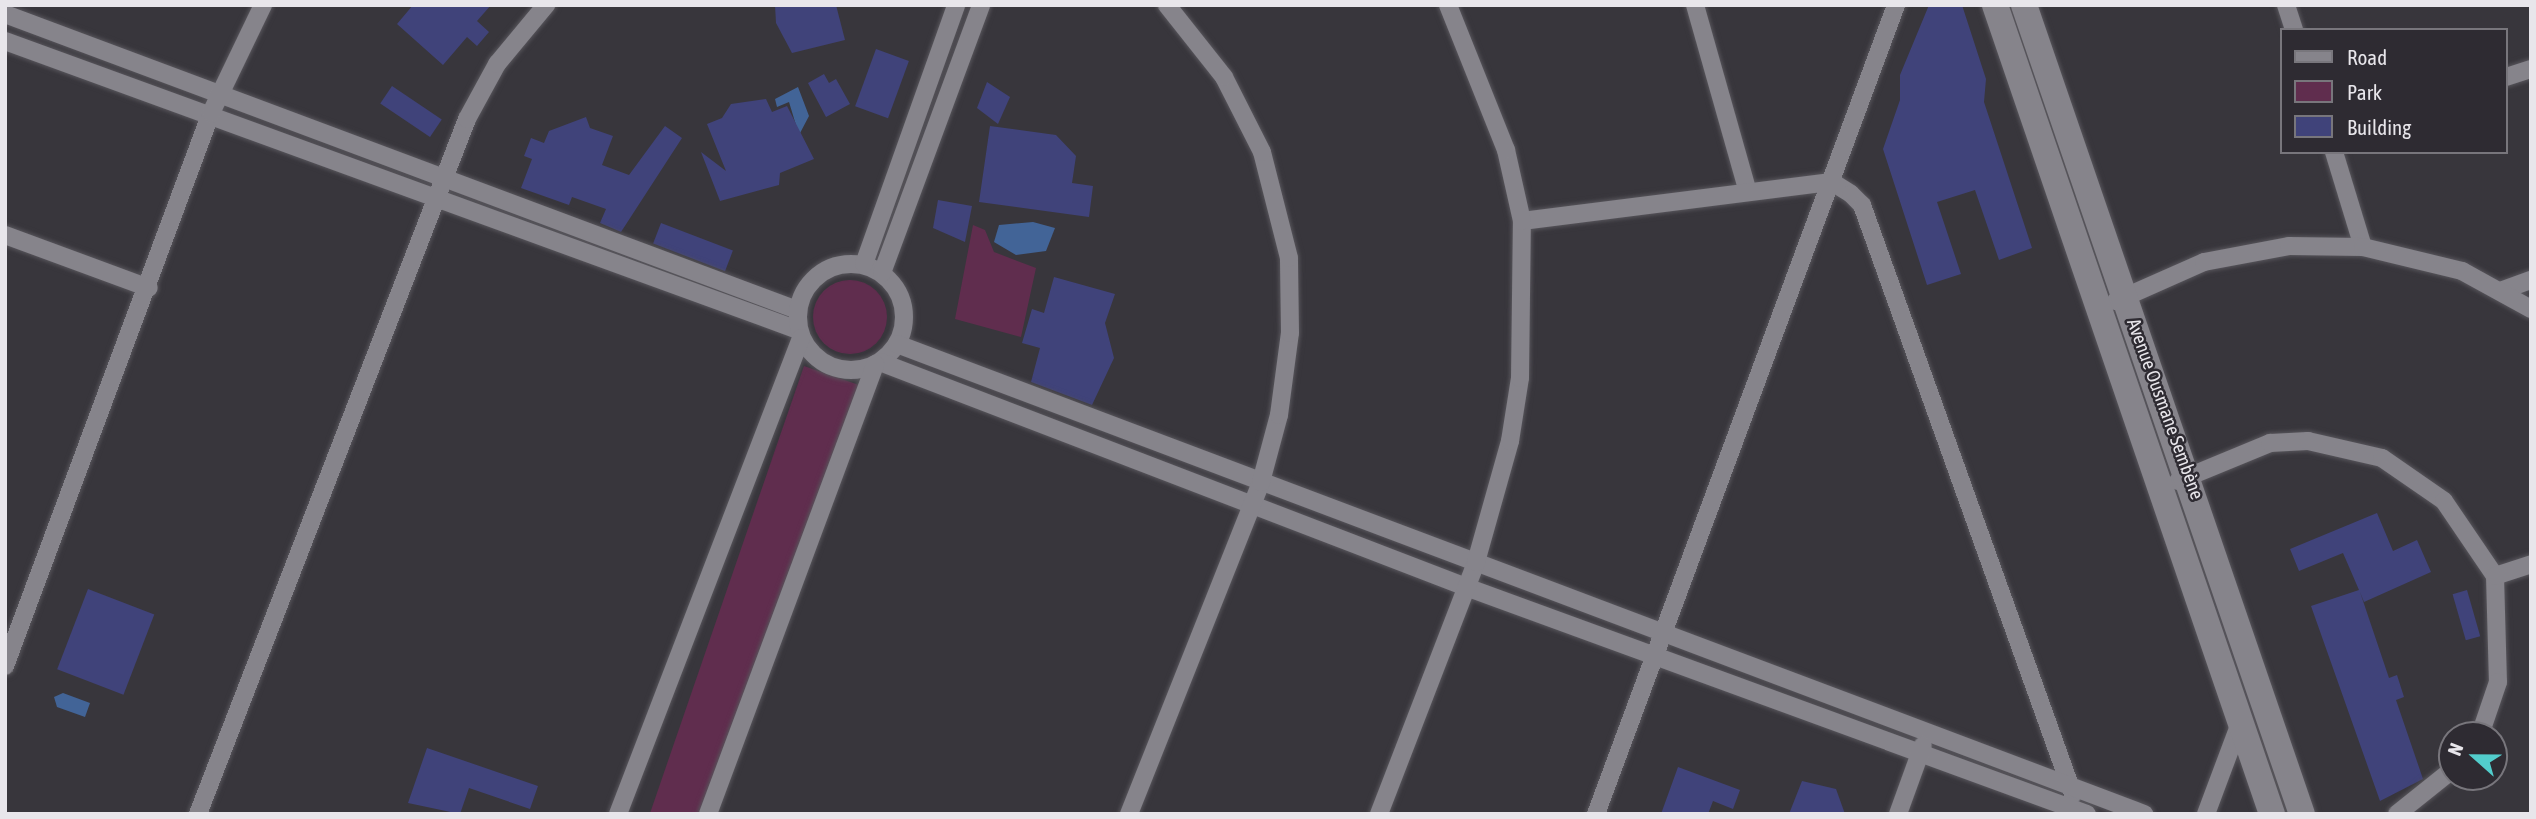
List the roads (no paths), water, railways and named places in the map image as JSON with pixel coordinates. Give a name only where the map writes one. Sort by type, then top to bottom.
[{"type":"main road","name":"Avenue Ousmane Sembène","points":[[1995,5],[2099,311],[2162,485],[2272,814]]},
{"type":"main road","name":"Avenue Ousmane Sembène","points":[[2024,5],[2124,296],[2190,477],[2302,814]]},
{"type":"street","points":[[33,5],[27,23],[11,44],[211,113],[434,200],[800,334],[826,365],[844,370],[877,363],[1465,587],[2083,812]]},
{"type":"street","points":[[5,666],[149,288],[211,113],[263,5]]},
{"type":"street","points":[[198,814],[442,180],[481,90],[546,5]]},
{"type":"street","points":[[864,264],[956,5]]},
{"type":"street","points":[[882,273],[981,5]]},
{"type":"street","points":[[1129,814],[1261,482],[1279,415],[1290,333],[1282,224],[1251,128],[1224,77],[1167,5]]},
{"type":"street","points":[[1379,814],[1476,562],[1520,378],[1522,221],[1506,150],[1448,5]]},
{"type":"street","points":[[1695,5],[1748,192]]},
{"type":"street","points":[[1596,814],[1896,5]]},
{"type":"street","points":[[2286,5],[2293,28]]},
{"type":"street","points":[[5,14],[442,180],[797,310]]},
{"type":"street","points":[[2508,76],[2531,69]]},
{"type":"street","points":[[2335,154],[2363,247]]},
{"type":"street","points":[[1522,221],[1832,182],[1862,205],[2070,786],[2083,812]]},
{"type":"street","points":[[5,235],[149,288]]},
{"type":"street","points":[[2099,311],[2124,296],[2204,262],[2289,246],[2363,247],[2419,257],[2503,290],[2531,309]]},
{"type":"street","points":[[618,814],[800,334],[797,310],[822,271],[864,264],[882,273],[903,306],[897,344],[877,363],[708,814]]},
{"type":"street","points":[[2503,290],[2531,280]]},
{"type":"street","points":[[897,344],[2144,814]]},
{"type":"street","points":[[2162,485],[2190,477],[2270,443],[2346,446],[2382,458],[2444,501],[2495,576],[2498,682],[2485,721]]},
{"type":"street","points":[[2495,576],[2531,564]]},
{"type":"street","points":[[2206,814],[2240,723]]},
{"type":"street","points":[[1898,814],[1928,732]]},
{"type":"street","points":[[2397,814],[2438,781]]},
{"type":"water","points":[[798,87],[809,116],[799,135],[789,102],[777,107],[775,99]]},
{"type":"water","points":[[1033,222],[1055,228],[1046,251],[1016,255],[994,242],[999,225]]},
{"type":"water","points":[[63,693],[90,703],[85,717],[57,707],[54,697]]}]
